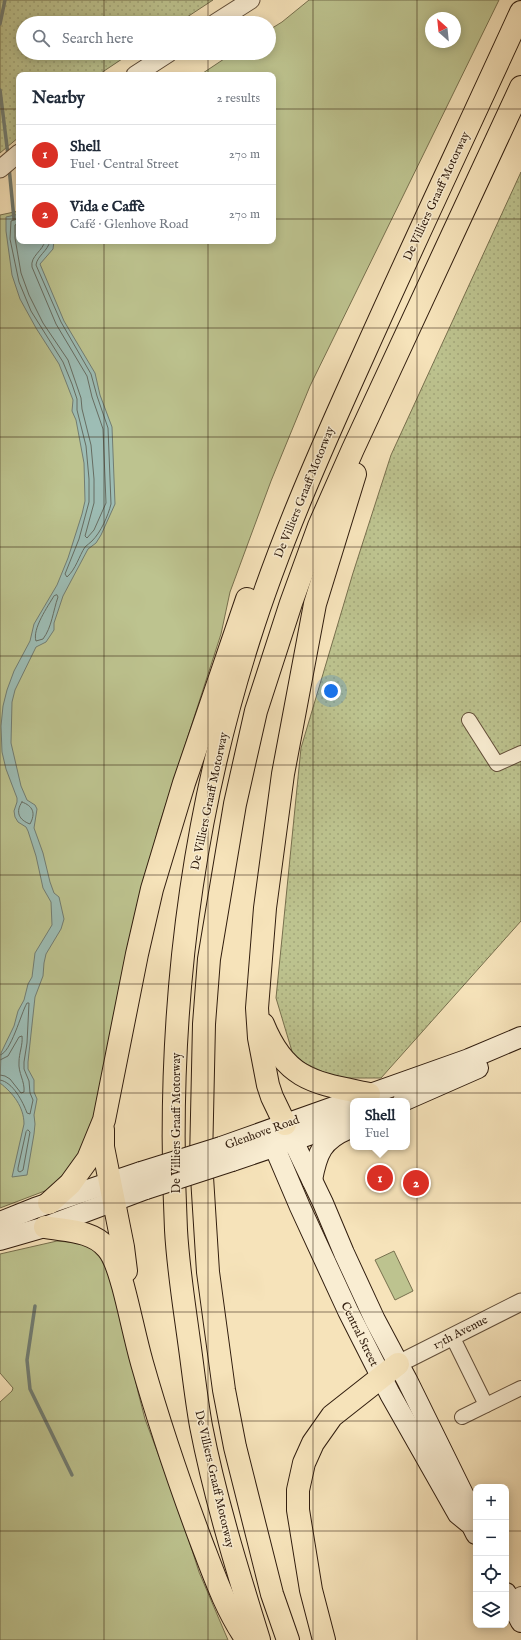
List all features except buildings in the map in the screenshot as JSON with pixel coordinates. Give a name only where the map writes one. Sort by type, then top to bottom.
[{"type":"highway","name":"De Villiers Graaff Motorway","points":[[259,1640],[222,1516],[200,1422],[181,1281],[177,1234],[174,1161],[175,1069],[179,994],[193,878],[206,803],[219,745],[249,638],[279,553],[320,451],[521,12]]},
{"type":"highway","points":[[288,1640],[268,1579],[235,1447],[224,1390],[208,1272],[202,1160],[206,995],[209,959],[232,819],[258,704],[291,603],[319,526],[521,87]]},
{"type":"highway","points":[[280,1135],[259,1038],[257,1008],[264,908],[275,828],[293,714],[315,604],[369,428],[392,365]]},
{"type":"highway","points":[[132,1316],[123,1247],[103,1148],[104,1120],[151,896],[184,783],[232,638],[257,573],[264,562],[279,553]]},
{"type":"highway","points":[[257,1008],[266,1032],[279,1054],[288,1064],[302,1075],[315,1082],[369,1094]]},
{"type":"highway","points":[[42,1205],[70,1184],[88,1159],[104,1120]]},
{"type":"highway","points":[[43,1227],[82,1232],[100,1241],[106,1247],[117,1266],[132,1316],[142,1362],[178,1479],[222,1595],[239,1630],[247,1640]]},
{"type":"highway","points":[[324,1640],[311,1590],[299,1524],[298,1490],[302,1471],[313,1443],[332,1416],[398,1364]]},
{"type":"main road","name":"Glenhove Road","points":[[360,1098],[469,1059],[521,1037]]},
{"type":"main road","points":[[410,1098],[450,1081],[521,1047]]},
{"type":"main road","name":"Glenhove Road","points":[[0,1240],[43,1227],[112,1192],[144,1180],[227,1154],[280,1135],[350,1103]]},
{"type":"main road","name":"Glenhove Road","points":[[280,1135],[350,1121]]},
{"type":"main road","points":[[312,1180],[314,1165],[322,1147],[335,1134],[350,1127]]},
{"type":"main road","name":"Central Street","points":[[280,1135],[312,1180],[375,1320],[470,1508],[473,1524]]},
{"type":"main road","name":"Central Street","points":[[280,1135],[330,1273],[381,1377],[458,1514],[473,1529]]},
{"type":"main road","name":"Glenhove Road","points":[[0,1222],[42,1205],[112,1192]]},
{"type":"main road","points":[[512,1596],[521,1622]]},
{"type":"street","points":[[226,16],[251,0]]},
{"type":"street","points":[[140,72],[158,60]]},
{"type":"street","points":[[1,169],[16,156]]},
{"type":"street","points":[[469,720],[497,764],[521,753]]},
{"type":"street","name":"17th Avenue","points":[[398,1364],[521,1302]]},
{"type":"street","points":[[452,1336],[486,1405]]},
{"type":"street","points":[[462,1417],[521,1388]]},
{"type":"green space","points":[[0,0],[213,0],[189,16],[16,16],[16,60],[120,60],[102,72],[16,72],[16,140],[0,153]]},
{"type":"green space","points":[[309,0],[499,0],[310,386],[271,481],[230,592],[221,634],[158,829],[132,936],[96,1118],[84,1151],[50,1189],[0,1208],[0,215],[16,212],[16,244],[276,244],[276,72],[204,72],[222,60],[276,60],[276,26]]},
{"type":"green space","points":[[521,172],[521,921],[381,1078],[336,1078],[294,1058],[276,998],[301,748],[353,573],[391,455]]},
{"type":"green space","points":[[57,1241],[79,1243],[98,1247],[112,1269],[145,1419],[180,1512],[199,1572],[228,1640],[0,1640],[0,1402],[12,1391],[13,1388],[0,1373],[0,1254]]},
{"type":"green space","points":[[394,1251],[413,1291],[395,1300],[375,1260]]},
{"type":"water","points":[[16,215],[16,244],[54,244],[53,249],[40,264],[64,321],[95,373],[100,395],[112,427],[115,504],[101,535],[96,543],[88,549],[63,596],[54,623],[54,630],[46,642],[36,647],[15,690],[12,702],[11,743],[21,786],[27,800],[35,805],[37,809],[34,828],[43,853],[50,882],[54,893],[59,897],[64,919],[61,929],[46,954],[43,976],[35,997],[28,1069],[34,1080],[34,1092],[37,1099],[34,1115],[34,1134],[27,1175],[12,1177],[24,1118],[17,1101],[0,1083],[1,1053],[14,1026],[18,1011],[24,1000],[28,984],[32,977],[35,953],[52,925],[51,902],[43,888],[36,856],[28,831],[26,827],[18,822],[15,817],[14,811],[17,798],[6,769],[2,752],[1,726],[3,706],[14,671],[30,641],[34,624],[57,585],[68,558],[85,501],[84,463],[76,420],[72,411],[73,400],[59,364],[36,328],[20,299],[12,275],[6,231],[6,217]]},
{"type":"waterway","points":[[0,24],[5,0]]},
{"type":"waterway","points":[[0,90],[8,155]]},
{"type":"waterway","points":[[9,167],[14,219]]},
{"type":"waterway","points":[[35,1306],[27,1360],[30,1389],[72,1475]]},
{"type":"place","name":"Shell","points":[[380,1178]]},
{"type":"place","name":"Vida e Caffè","points":[[416,1183]]}]
